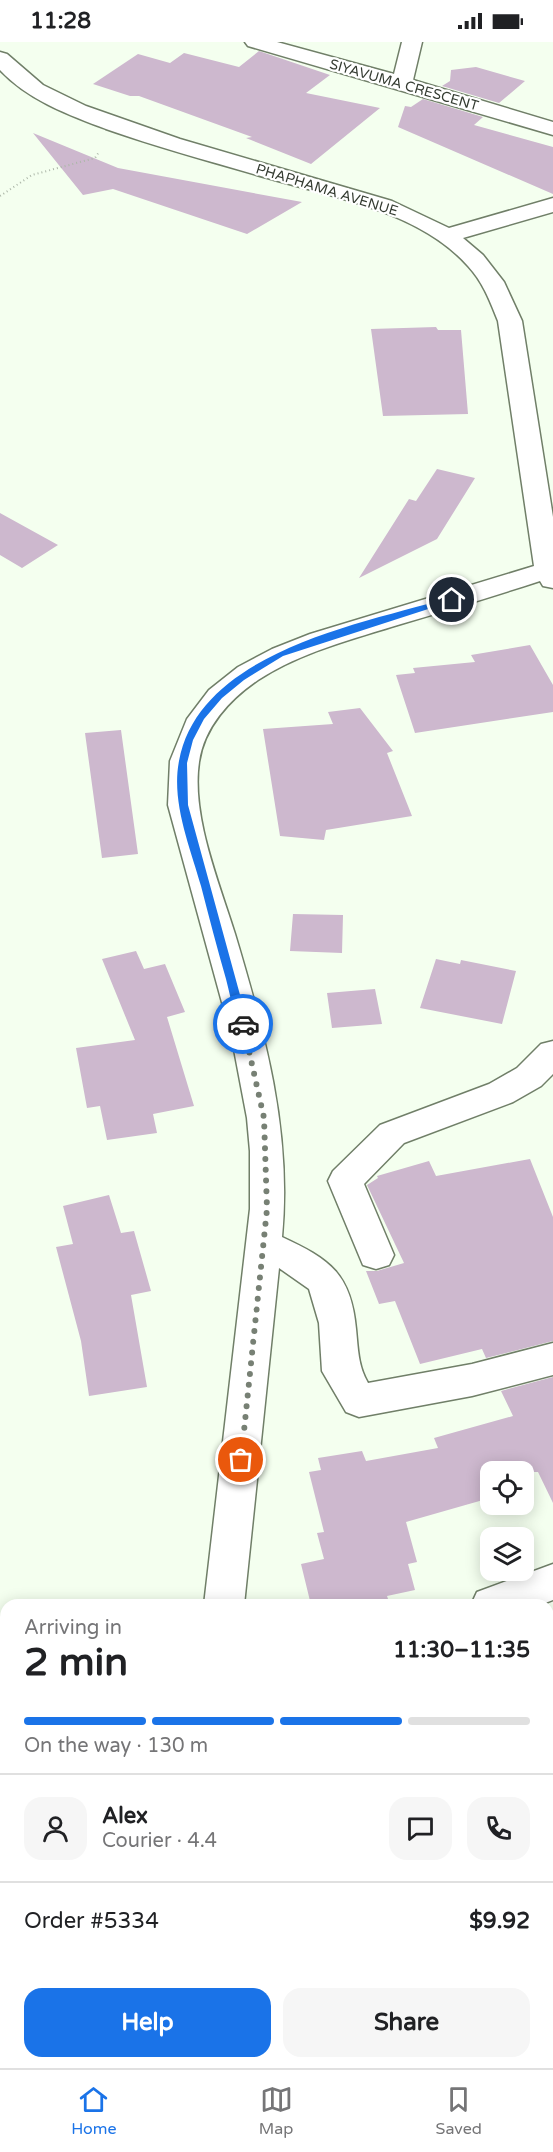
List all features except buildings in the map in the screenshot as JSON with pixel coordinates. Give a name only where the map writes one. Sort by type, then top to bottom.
[{"type":"street","name":"SIYAVUMA CRESCENT","points":[[255,42],[402,82],[553,129]]},
{"type":"street","points":[[402,82],[412,42]]},
{"type":"street","name":"PHAPHAMA AVENUE","points":[[0,58],[26,84],[56,101],[141,134],[357,197],[411,217],[447,236],[486,271],[506,304],[550,575]]},
{"type":"street","points":[[447,236],[553,205]]},
{"type":"street","points":[[225,1599],[267,1209],[264,1118],[251,1053],[183,805],[183,763],[189,740],[201,717],[219,696],[241,678],[280,654],[318,640],[550,575]]},
{"type":"street","points":[[376,1255],[345,1181],[392,1134],[501,1093],[529,1077],[553,1053]]},
{"type":"street","points":[[263,1244],[301,1262],[325,1281],[337,1323],[341,1371],[359,1401],[472,1380],[553,1359]]},
{"type":"street","points":[[506,1599],[553,1582]]},
{"type":"path","points":[[0,196],[6,189],[36,174],[95,158],[108,140],[141,134]]},
{"type":"way so far","points":[[241,1460],[267,1209],[264,1118],[243,1024]]},
{"type":"route","points":[[243,1024],[183,805],[183,763],[189,740],[201,717],[219,696],[241,678],[280,654],[318,640],[452,600]]}]
